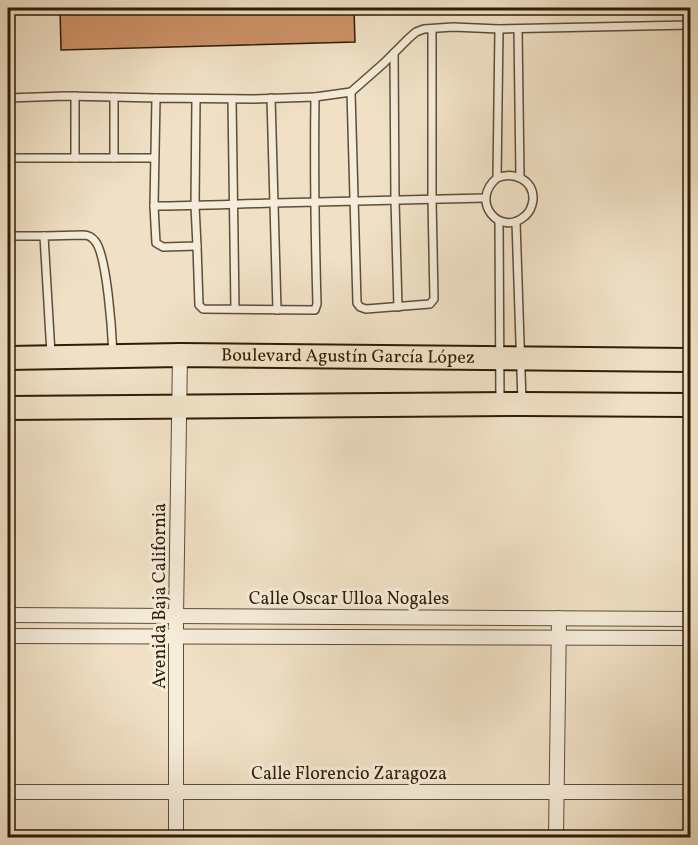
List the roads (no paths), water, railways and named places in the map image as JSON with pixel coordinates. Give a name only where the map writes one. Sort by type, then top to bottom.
[{"type":"main road","name":"Boulevard Agustín García López","points":[[8,358],[180,355],[690,360]]},
{"type":"main road","points":[[8,408],[690,405]]},
{"type":"street","name":"Avenida Baja California","points":[[176,837],[176,617],[180,355]]},
{"type":"street","name":"Calle Oscar Ulloa Nogales","points":[[8,615],[690,619]]},
{"type":"street","points":[[365,637],[366,617]]},
{"type":"street","points":[[556,837],[559,618]]},
{"type":"street","name":"Calle Oscar Ulloa Nogales","points":[[8,636],[690,638]]},
{"type":"street","name":"Calle Florencio Zaragoza","points":[[8,792],[690,792]]},
{"type":"lane","points":[[8,98],[315,97],[351,92],[416,32],[424,29],[690,25]]},
{"type":"lane","points":[[351,92],[357,303],[366,309],[430,304],[434,299],[432,29]]},
{"type":"lane","points":[[497,178],[499,29]]},
{"type":"lane","points":[[518,29],[520,177]]},
{"type":"lane","points":[[394,53],[398,306]]},
{"type":"lane","points":[[75,96],[75,158]]},
{"type":"lane","points":[[114,97],[114,158]]},
{"type":"lane","points":[[196,99],[195,206],[200,308],[315,310],[315,97]]},
{"type":"lane","points":[[156,98],[154,158],[156,243],[163,247],[197,246]]},
{"type":"lane","points":[[272,98],[277,310]]},
{"type":"lane","points":[[232,99],[235,309]]},
{"type":"lane","points":[[8,154],[15,158],[154,158]]},
{"type":"lane","points":[[504,175],[520,177],[531,189],[533,196],[529,212],[516,222],[507,223],[499,220],[487,207],[485,198],[487,190],[491,183],[504,175]]},
{"type":"lane","points":[[154,206],[485,198]]},
{"type":"lane","points":[[499,220],[512,405]]},
{"type":"lane","points":[[512,405],[510,358],[516,222]]},
{"type":"lane","points":[[8,236],[82,235],[90,237],[97,243],[108,300],[113,356]]},
{"type":"lane","points":[[44,236],[51,357]]}]
